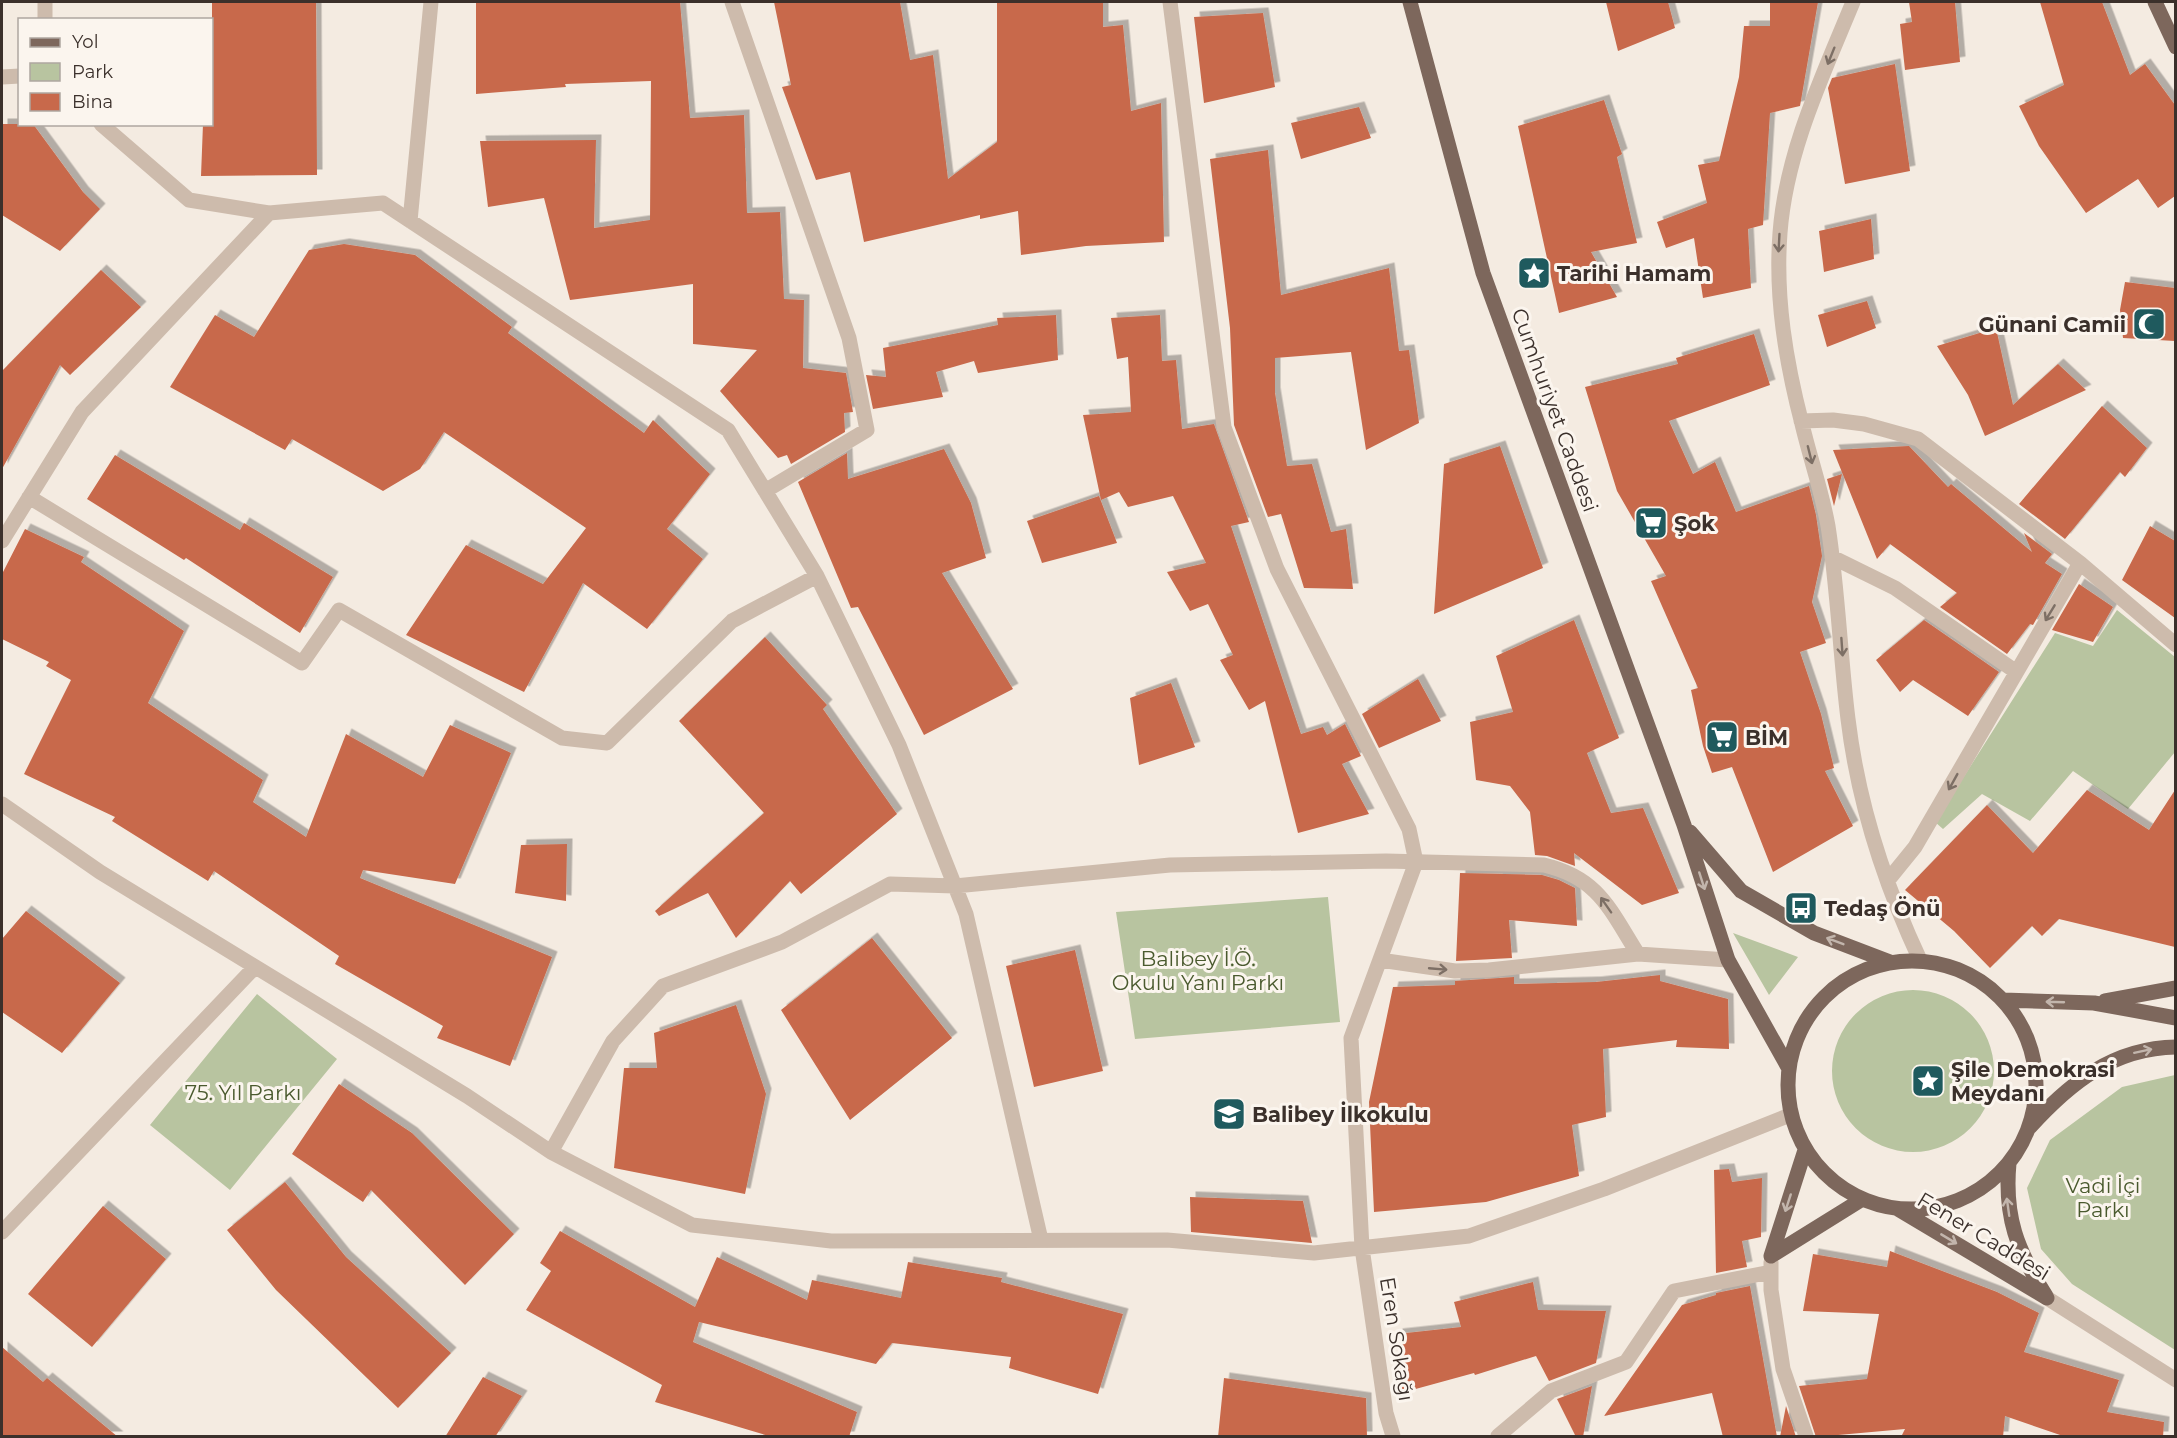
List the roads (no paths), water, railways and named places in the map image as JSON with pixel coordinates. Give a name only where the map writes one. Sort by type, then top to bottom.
[{"type":"main road","name":"Cumhuriyet Caddesi","points":[[1410,2],[1483,273],[1684,825],[1728,960],[1788,1067]]},
{"type":"main road","points":[[2155,2],[2175,47]]},
{"type":"main road","name":"Cumhuriyet Caddesi","points":[[1684,825],[1741,891],[1814,933],[1890,962]]},
{"type":"main road","points":[[2028,1130],[2036,1095],[2034,1061],[2023,1028],[2003,1000],[1976,978],[1949,966],[1920,960],[1890,962],[1860,971],[1834,988],[1812,1010],[1796,1038],[1788,1067],[1787,1091],[1790,1115],[1804,1150],[1829,1179],[1861,1200],[1898,1209],[1940,1207],[1978,1191],[2009,1163],[2028,1130],[2053,1102],[2092,1070],[2141,1050],[2175,1047]]},
{"type":"main road","points":[[2094,1003],[2175,988]]},
{"type":"main road","points":[[2003,1000],[2094,1003],[2175,1018]]},
{"type":"main road","points":[[1771,1264],[1804,1150]]},
{"type":"main road","name":"Fener Caddesi","points":[[2009,1163],[2006,1191],[2011,1226],[2024,1261],[2047,1298]]},
{"type":"main road","points":[[1771,1264],[1861,1200]]},
{"type":"main road","name":"Fener Caddesi","points":[[1898,1209],[2047,1298]]},
{"type":"street","points":[[45,2],[45,18]]},
{"type":"street","points":[[410,220],[431,2]]},
{"type":"street","points":[[732,2],[849,338],[867,430],[765,491]]},
{"type":"street","points":[[1170,2],[1224,427],[1277,569],[1409,829],[1416,862]]},
{"type":"street","points":[[1853,2],[1802,125],[1780,230],[1778,283],[1784,336],[1801,421],[1827,522],[1852,749],[1866,817],[1905,928],[1920,960]]},
{"type":"street","points":[[2,77],[18,76]]},
{"type":"street","points":[[102,126],[189,200],[269,213],[383,203],[728,430],[817,576],[898,745],[966,914],[1041,1240]]},
{"type":"street","points":[[2,541],[82,412],[269,213]]},
{"type":"street","points":[[1801,421],[1833,420],[1864,424],[1918,439],[2080,563],[2175,645]]},
{"type":"street","points":[[29,497],[302,663],[339,610],[562,738],[607,743],[732,621],[817,576]]},
{"type":"street","points":[[1832,556],[1895,588],[2015,671]]},
{"type":"street","points":[[1888,879],[1915,848],[2015,671],[2080,563]]},
{"type":"street","points":[[2,804],[99,872],[467,1096],[551,1152],[692,1225],[831,1241],[1167,1240],[1314,1253],[1469,1236],[1604,1189],[1790,1115]]},
{"type":"street","points":[[551,1152],[613,1041],[663,986],[782,942],[890,884],[955,886],[1170,865],[1416,862],[1544,865],[1569,871],[1587,882],[1604,901],[1638,954]]},
{"type":"street","name":"Eren Sokağı","points":[[1393,1437],[1386,1413],[1362,1248],[1351,1038],[1416,862]]},
{"type":"street","points":[[1380,960],[1417,967],[1466,970],[1638,954],[1728,960]]},
{"type":"street","points":[[2,1232],[255,967]]},
{"type":"street","points":[[1498,1437],[1551,1391],[1626,1362],[1674,1291],[1771,1264],[1783,1369],[1806,1437]]},
{"type":"street","name":"Fener Caddesi","points":[[2047,1298],[2175,1380]]},
{"type":"place","name":"Tarihi Hamam","points":[[1534,273]]},
{"type":"place","name":"Günani Camii","points":[[2149,324]]},
{"type":"place","name":"Şok","points":[[1651,523]]},
{"type":"place","name":"BİM","points":[[1722,737]]},
{"type":"place","name":"Tedaş Önü","points":[[1801,908]]},
{"type":"place","name":"Şile Demokrasi Meydanı","points":[[1928,1081]]},
{"type":"place","name":"Balibey İlkokulu","points":[[1229,1114]]},
{"type":"park label","name":"Balibey İ.Ö. Okulu Yanı Parkı","points":[[1198,970]]},
{"type":"park label","name":"75. Yıl Parkı","points":[[243,1092]]},
{"type":"park label","name":"Vadi İçi Parkı","points":[[2103,1197]]}]
